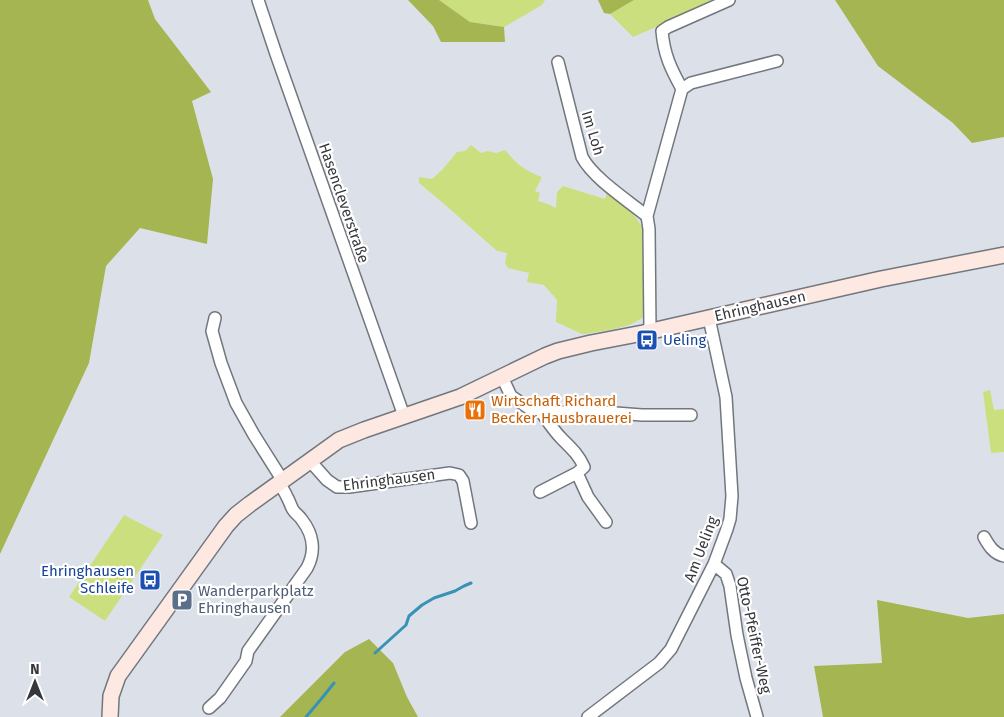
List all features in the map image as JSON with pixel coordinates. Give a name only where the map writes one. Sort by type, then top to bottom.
[{"type":"main road","name":"Ehringhausen","points":[[110,717],[111,696],[118,676],[220,533],[236,515],[250,504],[339,440],[460,397],[558,351],[1004,254]]},
{"type":"street","name":"Hasencleverstraße","points":[[258,0],[404,416]]},
{"type":"street","points":[[650,331],[649,229],[647,216],[682,88],[670,67],[662,31],[729,0]]},
{"type":"street","points":[[682,88],[691,83],[777,61]]},
{"type":"street","name":"Im Loh","points":[[558,62],[582,157],[587,166],[647,216]]},
{"type":"street","points":[[208,708],[220,698],[246,661],[248,651],[307,568],[312,552],[312,542],[308,530],[301,518],[290,506],[289,499],[281,482],[236,403],[221,363],[212,331],[215,318]]},
{"type":"street","name":"Am Ueling","points":[[588,717],[659,663],[671,649],[714,564],[730,519],[732,496],[726,397],[709,318]]},
{"type":"street","points":[[502,377],[511,396],[533,411],[542,413],[589,411],[642,415],[691,415]]},
{"type":"street","points":[[540,492],[577,473],[584,467],[570,446],[561,439],[542,413]]},
{"type":"street","name":"Ehringhausen","points":[[310,461],[327,480],[337,487],[450,473],[460,475],[463,481],[471,523]]},
{"type":"street","points":[[577,473],[588,497],[606,522]]},
{"type":"street","points":[[984,537],[993,550],[999,555],[1004,556]]},
{"type":"street","name":"Otto-Pfeiffer-Weg","points":[[714,564],[726,574],[730,586],[737,635],[757,717]]},
{"type":"green space","points":[[0,0],[148,0],[155,19],[211,92],[192,101],[213,179],[207,244],[140,228],[106,266],[89,363],[0,554]]},
{"type":"green space","points":[[408,0],[439,0],[470,22],[504,27],[505,42],[441,42],[433,26]]},
{"type":"green space","points":[[439,0],[545,0],[542,5],[504,27],[470,22]]},
{"type":"green space","points":[[598,0],[634,0],[610,14],[604,13]]},
{"type":"green space","points":[[634,0],[718,0],[633,37],[610,14]]},
{"type":"green space","points":[[835,0],[1004,0],[1004,137],[972,143],[953,123],[878,66]]},
{"type":"green space","points":[[471,145],[481,153],[487,151],[496,153],[505,150],[514,160],[530,172],[542,177],[535,191],[540,193],[538,201],[556,208],[557,192],[563,186],[605,199],[608,191],[623,204],[637,219],[644,231],[644,316],[625,326],[585,334],[556,322],[557,300],[544,285],[527,282],[529,273],[508,268],[505,263],[507,253],[497,251],[419,183],[419,177],[432,179],[457,152],[465,151]]},
{"type":"green space","points":[[990,390],[994,410],[1004,409],[1004,452],[991,453],[983,392]]},
{"type":"green space","points":[[124,515],[163,535],[105,621],[69,597]]},
{"type":"green space","points":[[877,600],[968,618],[1004,614],[1004,717],[823,717],[814,666],[882,663]]},
{"type":"green space","points":[[369,639],[393,663],[407,697],[418,717],[280,717],[345,652]]},
{"type":"waterway","points":[[375,653],[406,625],[409,616],[422,605],[471,583]]},
{"type":"waterway","points":[[306,717],[334,683]]},
{"type":"place","name":"Ueling","points":[[647,340]]},
{"type":"place","name":"Wirtschaft Richard Becker Hausbrauerei","points":[[475,410]]},
{"type":"place","name":"Ehringhausen Schleife","points":[[150,580]]},
{"type":"place","name":"Wanderparkplatz Ehringhausen","points":[[182,600]]}]
